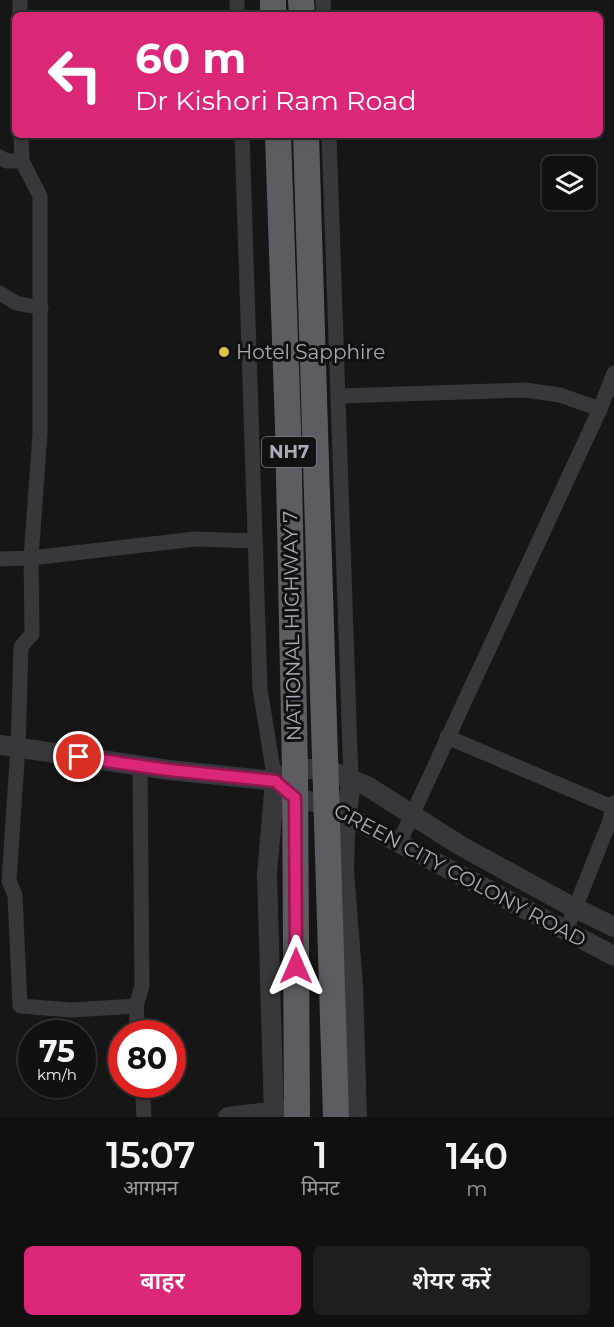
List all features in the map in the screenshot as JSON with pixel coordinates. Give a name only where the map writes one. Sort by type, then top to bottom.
[{"type":"highway","name":"NATIONAL HIGHWAY 7","points":[[278,138],[288,427],[285,775],[295,798],[285,1114]]},
{"type":"highway","name":"NH7","points":[[306,138],[326,769],[337,810],[336,1117]]},
{"type":"street","points":[[21,138],[22,161],[40,196],[41,308],[40,434],[31,558],[32,634],[21,647],[9,746],[4,881],[15,895],[20,1006],[72,1010],[136,1006]]},
{"type":"street","points":[[228,1117],[285,1114],[267,874],[285,775],[260,689],[242,138]]},
{"type":"street","points":[[329,138],[351,779],[337,810],[353,986],[357,1117]]},
{"type":"street","points":[[0,158],[7,161],[22,161]]},
{"type":"street","points":[[0,293],[16,303],[41,308]]},
{"type":"street","points":[[399,843],[600,409],[614,373]]},
{"type":"street","points":[[339,396],[525,390],[560,395],[600,409]]},
{"type":"street","points":[[0,559],[31,558],[195,539],[254,541]]},
{"type":"street","points":[[447,737],[613,805],[609,823],[566,931]]},
{"type":"street","points":[[9,746],[140,766],[285,775],[326,769],[367,786],[461,846],[614,927]]},
{"type":"street","points":[[137,1020],[136,1006],[142,986],[140,766]]},
{"type":"street","name":"GREEN CITY COLONY ROAD","points":[[295,798],[337,810],[614,956]]},
{"type":"street","points":[[143,1098],[144,1117]]},
{"type":"place","name":"Hotel Sapphire","points":[[224,352]]},
{"type":"route","points":[[79,757],[169,770],[275,781],[295,798],[296,966]]}]
